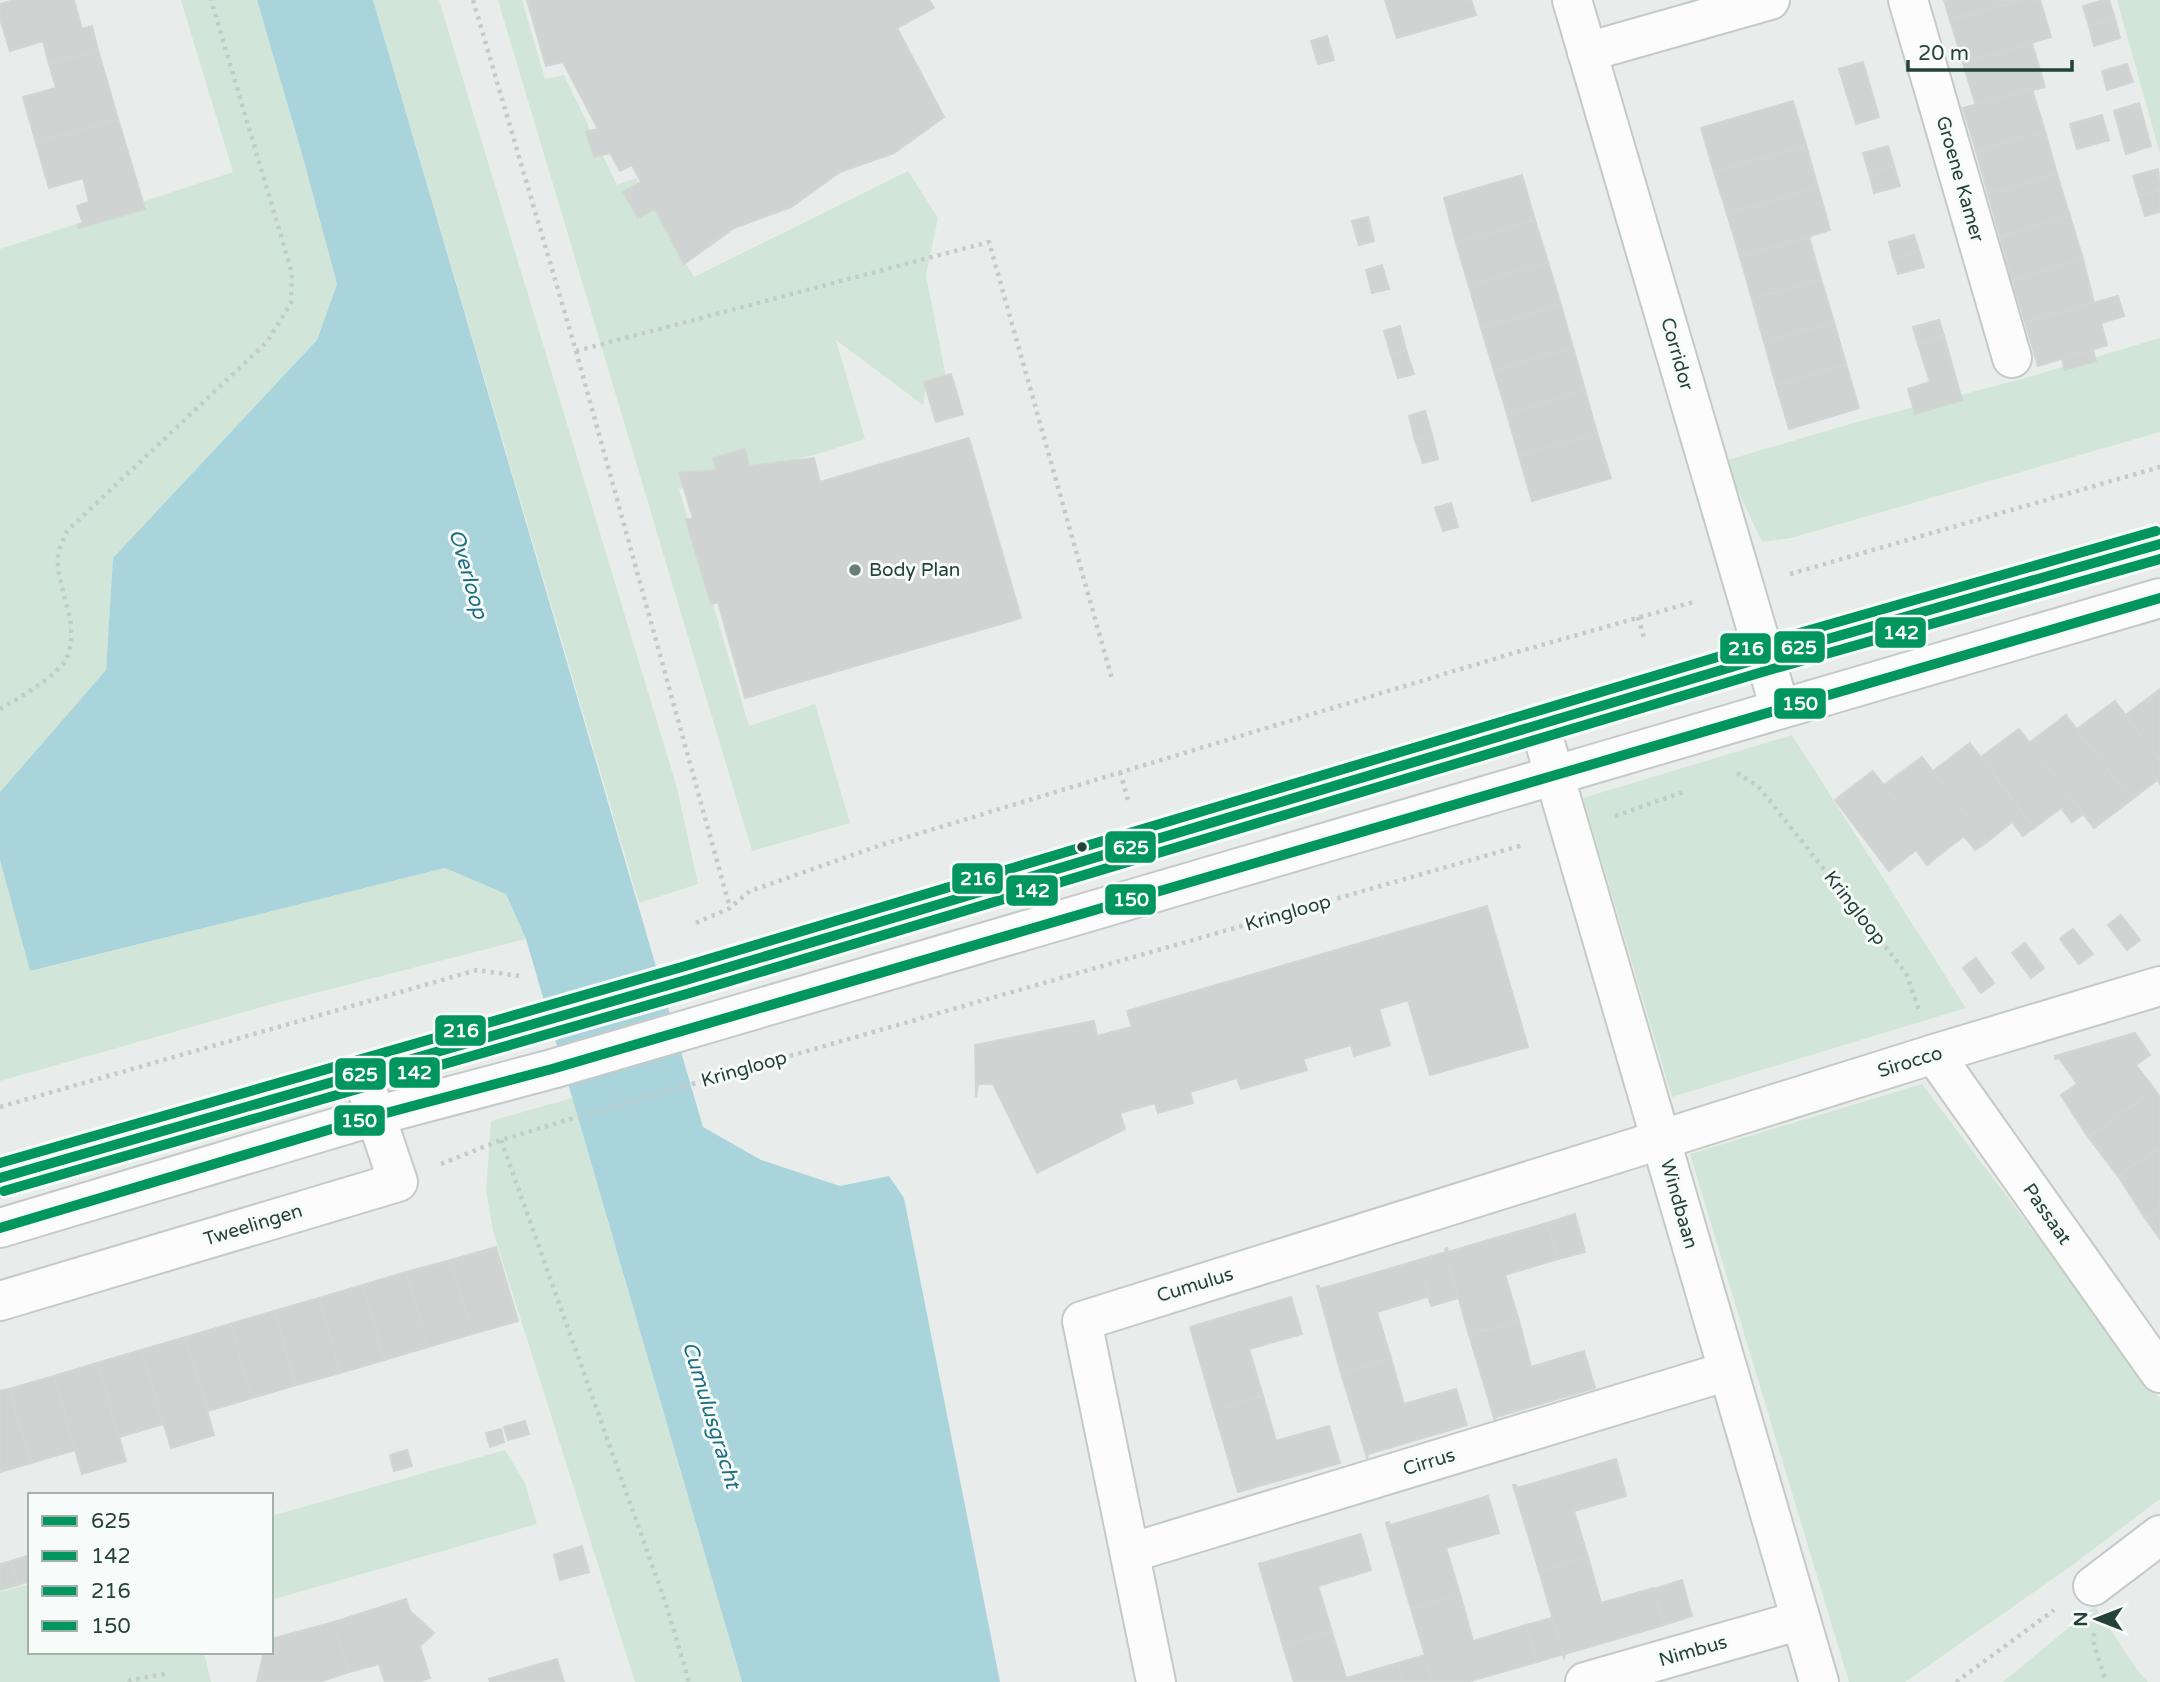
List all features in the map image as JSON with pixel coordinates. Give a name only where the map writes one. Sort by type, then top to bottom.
[{"type":"street","name":"Corridor","points":[[1572,0],[1780,709]]},
{"type":"street","points":[[1587,52],[1770,0]]},
{"type":"street","name":"Groene Kamer","points":[[1908,0],[2012,358]]},
{"type":"street","points":[[0,1178],[686,980],[1765,657],[2160,544]]},
{"type":"street","points":[[0,1228],[375,1116],[552,1069],[2160,598]]},
{"type":"street","name":"Windbaan","points":[[1540,726],[1819,1682]]},
{"type":"street","name":"Sirocco","points":[[1660,1140],[2160,986]]},
{"type":"street","name":"Passaat","points":[[1934,1054],[2160,1373]]},
{"type":"street","points":[[362,1075],[398,1182]]},
{"type":"street","name":"Cumulus","points":[[1156,1682],[1082,1321],[1660,1140]]},
{"type":"street","name":"Tweelingen","points":[[0,1301],[398,1182]]},
{"type":"street","name":"Cirrus","points":[[1130,1553],[1728,1371]]},
{"type":"street","points":[[2093,1586],[2160,1535]]},
{"type":"street","name":"Nimbus","points":[[1585,1682],[1801,1620]]},
{"type":"path","points":[[0,709],[38,686],[67,659],[72,621],[60,579],[58,555],[67,531],[267,342],[291,303],[292,273],[211,0]]},
{"type":"path","points":[[473,0],[576,351],[730,908]]},
{"type":"path","points":[[576,351],[989,242],[1112,679]]},
{"type":"path","points":[[687,927],[730,908],[750,891],[881,845],[1517,652],[2160,467]]},
{"type":"path","name":"Kringloop","points":[[1726,777],[1739,773],[1758,786],[1906,973],[1934,1054]]},
{"type":"path","name":"Kringloop","points":[[398,1182],[501,1140],[1571,831],[1688,790]]},
{"type":"path","points":[[0,1107],[477,970],[527,977]]},
{"type":"path","points":[[501,1140],[667,1607],[689,1682]]},
{"type":"path","points":[[1956,1682],[2038,1621],[2093,1586]]},
{"type":"path","points":[[130,1682],[165,1674]]},
{"type":"green space","points":[[181,0],[257,0],[337,284],[317,340],[113,558],[106,670],[0,792],[0,249],[233,172]]},
{"type":"green space","points":[[373,0],[439,0],[677,788],[698,884],[639,903]]},
{"type":"green space","points":[[498,0],[522,0],[545,79],[564,75],[617,185],[636,178],[694,277],[908,171],[938,218],[926,275],[946,377],[927,380],[923,405],[836,340],[865,439],[679,489],[749,726],[815,704],[850,823],[752,851]]},
{"type":"green space","points":[[2117,0],[2160,0],[2160,154]]},
{"type":"green space","points":[[2160,338],[2160,432],[1791,538],[1762,542],[1724,461],[1850,424],[2029,377]]},
{"type":"green space","points":[[1792,735],[1966,1008],[1672,1097],[1583,798]]},
{"type":"green space","points":[[0,860],[30,971],[445,868],[506,894],[526,939],[276,1003],[0,1081]]},
{"type":"green space","points":[[1922,1084],[2160,1399],[2160,1499],[2067,1569],[1905,1682],[1849,1682],[1690,1154]]},
{"type":"green space","points":[[572,1098],[742,1682],[635,1682],[493,1231],[486,1190],[491,1121]]},
{"type":"green space","points":[[505,1450],[525,1483],[537,1524],[273,1599],[273,1515]]},
{"type":"green space","points":[[28,1585],[28,1654],[204,1654],[211,1682],[0,1682],[0,1592]]},
{"type":"green space","points":[[2095,1606],[2148,1682],[2003,1682]]},
{"type":"water","points":[[257,0],[373,0],[703,1127],[761,1160],[840,1186],[889,1176],[904,1198],[1000,1682],[742,1682],[526,939],[506,894],[445,868],[30,971],[0,860],[0,792],[106,670],[113,558],[317,340],[337,284]]},
{"type":"building","points":[[14,0],[74,0],[82,29],[92,26],[98,50],[49,64],[43,41],[10,51],[0,19],[0,4]]},
{"type":"building","points":[[527,0],[929,0],[934,8],[897,28],[944,117],[894,153],[840,172],[791,207],[734,228],[684,264],[655,209],[638,218],[623,192],[641,182],[632,165],[620,171],[610,153],[594,157],[586,132],[598,129],[563,62],[546,66]]},
{"type":"building","points":[[1385,0],[1471,0],[1476,15],[1397,38]]},
{"type":"building","points":[[1944,0],[2021,0],[1950,20]]},
{"type":"building","points":[[2021,0],[2040,0],[2051,37],[1963,63],[1950,20]]},
{"type":"building","points":[[2109,0],[2115,19],[2089,26],[2083,6]]},
{"type":"building","points":[[2115,19],[2120,38],[2094,46],[2089,26]]},
{"type":"building","points":[[1327,36],[1334,60],[1318,64],[1311,41]]},
{"type":"building","points":[[2032,43],[2045,87],[1976,106],[1963,63]]},
{"type":"building","points":[[98,50],[118,119],[36,143],[23,97],[56,88],[49,64]]},
{"type":"building","points":[[1863,62],[1879,117],[1856,124],[1839,69]]},
{"type":"building","points":[[2127,64],[2133,82],[2107,90],[2102,71]]},
{"type":"building","points":[[2032,89],[2045,131],[1976,151],[1963,108]]},
{"type":"building","points":[[1793,101],[1806,145],[1714,172],[1701,128]]},
{"type":"building","points":[[2139,103],[2151,146],[2126,154],[2114,111]]},
{"type":"building","points":[[2102,115],[2109,140],[2077,149],[2070,124]]},
{"type":"building","points":[[118,119],[145,209],[79,228],[78,225],[83,224],[77,206],[89,202],[83,178],[49,188],[36,143]]},
{"type":"building","points":[[2045,131],[2057,174],[1988,194],[1976,151]]},
{"type":"building","points":[[1806,145],[1818,187],[1727,214],[1714,172]]},
{"type":"building","points":[[1888,146],[1894,166],[1869,173],[1863,153]]},
{"type":"building","points":[[1894,166],[1900,186],[1874,193],[1869,173]]},
{"type":"building","points":[[2158,169],[2160,190],[2139,196],[2133,176]]},
{"type":"building","points":[[2057,174],[2070,216],[2000,237],[1988,194]]},
{"type":"building","points":[[1522,175],[1535,220],[1456,243],[1444,198]]},
{"type":"building","points":[[1818,187],[1830,230],[1740,257],[1727,214]]},
{"type":"building","points":[[2160,190],[2160,212],[2145,216],[2139,196]]},
{"type":"building","points":[[2070,216],[2083,259],[2012,280],[2000,237]]},
{"type":"building","points":[[1368,217],[1374,241],[1359,245],[1352,221]]},
{"type":"building","points":[[1535,220],[1548,262],[1469,286],[1456,243]]},
{"type":"building","points":[[1914,235],[1919,251],[1893,258],[1889,242]]},
{"type":"building","points":[[1809,237],[1821,279],[1752,299],[1740,257]]},
{"type":"building","points":[[1919,251],[1924,267],[1898,274],[1893,258]]},
{"type":"building","points":[[2083,259],[2094,302],[2025,322],[2012,280]]},
{"type":"building","points":[[1548,262],[1561,305],[1481,328],[1469,286]]},
{"type":"building","points":[[1382,265],[1389,289],[1372,293],[1366,270]]},
{"type":"building","points":[[1821,279],[1834,322],[1764,342],[1752,299]]},
{"type":"building","points":[[2118,296],[2124,316],[2101,323],[2107,345],[2038,366],[2025,322]]},
{"type":"building","points":[[1561,305],[1573,347],[1494,371],[1481,328]]},
{"type":"building","points":[[1939,320],[1944,336],[1918,344],[1913,327]]},
{"type":"building","points":[[1834,322],[1846,364],[1776,385],[1764,342]]},
{"type":"building","points":[[1400,326],[1406,350],[1391,355],[1384,331]]},
{"type":"building","points":[[1944,336],[1962,400],[1915,414],[1908,389],[1930,382],[1918,344]]},
{"type":"building","points":[[1573,347],[1585,390],[1507,414],[1494,371]]},
{"type":"building","points":[[1406,350],[1414,374],[1398,378],[1391,355]]},
{"type":"building","points":[[2093,350],[2096,361],[2065,370],[2062,359]]},
{"type":"building","points":[[1846,364],[1859,408],[1789,429],[1776,385]]},
{"type":"building","points":[[951,374],[963,414],[936,422],[924,382]]},
{"type":"building","points":[[1585,390],[1597,433],[1519,456],[1507,414]]},
{"type":"building","points":[[1425,411],[1432,435],[1415,440],[1409,416]]},
{"type":"building","points":[[1597,433],[1611,478],[1532,501],[1519,456]]},
{"type":"building","points":[[1432,435],[1438,459],[1423,463],[1415,440]]},
{"type":"building","points":[[969,438],[1021,618],[745,698],[718,602],[711,604],[686,520],[693,518],[679,473],[716,470],[713,458],[745,449],[749,466],[814,458],[820,482]]},
{"type":"building","points":[[1451,503],[1458,527],[1443,531],[1435,508]]},
{"type":"building","points":[[2160,689],[2160,761],[2126,715]]},
{"type":"building","points":[[2115,701],[2160,761],[2160,784],[2157,780],[2131,800],[2077,729]]},
{"type":"building","points":[[2066,715],[2131,800],[2094,828],[2029,743]]},
{"type":"building","points":[[2019,729],[2083,814],[2072,822],[2061,808],[2034,828],[1981,757]]},
{"type":"building","points":[[1970,743],[2034,828],[2023,836],[2012,822],[1987,842],[1933,771]]},
{"type":"building","points":[[1922,757],[1987,842],[1975,850],[1964,836],[1938,856],[1884,785]]},
{"type":"building","points":[[1873,771],[1938,856],[1927,865],[1916,850],[1889,871],[1835,800]]},
{"type":"building","points":[[1487,906],[1528,1047],[1430,1075],[1408,1000],[1379,1009],[1390,1045],[1354,1056],[1351,1045],[1303,1059],[1307,1070],[1241,1089],[1237,1078],[1190,1092],[1193,1103],[1158,1113],[1155,1103],[1120,1113],[1125,1129],[1037,1173],[993,1084],[978,1084],[976,1097],[975,1045],[1094,1021],[1097,1036],[1132,1027],[1127,1011]]},
{"type":"building","points":[[2121,915],[2140,940],[2127,950],[2108,925]]},
{"type":"building","points":[[2073,929],[2093,954],[2079,964],[2060,939]]},
{"type":"building","points":[[2025,943],[2044,968],[2031,978],[2012,953]]},
{"type":"building","points":[[1976,958],[1994,983],[1981,993],[1963,968]]},
{"type":"building","points":[[2135,1033],[2150,1055],[2136,1065],[2155,1090],[2088,1137],[2061,1095],[2077,1084],[2055,1056]]},
{"type":"building","points":[[2155,1090],[2160,1097],[2160,1147],[2118,1176],[2088,1137]]},
{"type":"building","points":[[2160,1147],[2160,1207],[2145,1218],[2118,1176]]},
{"type":"building","points":[[2160,1207],[2160,1239],[2145,1218]]},
{"type":"building","points":[[1575,1214],[1585,1252],[1558,1259],[1547,1223]]},
{"type":"building","points":[[1547,1223],[1558,1259],[1505,1275],[1519,1321],[1469,1335],[1445,1249],[1447,1248],[1448,1252]]},
{"type":"building","points":[[496,1247],[518,1321],[472,1334],[451,1260]]},
{"type":"building","points":[[1446,1252],[1458,1298],[1431,1306],[1419,1260]]},
{"type":"building","points":[[451,1260],[472,1334],[428,1347],[406,1272]]},
{"type":"building","points":[[1419,1260],[1430,1296],[1377,1312],[1391,1358],[1341,1373],[1317,1286],[1320,1289]]},
{"type":"building","points":[[406,1272],[428,1347],[384,1360],[363,1285]]},
{"type":"building","points":[[363,1285],[384,1360],[340,1373],[319,1298]]},
{"type":"building","points":[[1291,1297],[1302,1334],[1249,1349],[1263,1396],[1214,1410],[1190,1327]]},
{"type":"building","points":[[319,1298],[340,1373],[296,1385],[274,1311]]},
{"type":"building","points":[[274,1311],[296,1385],[252,1398],[230,1324]]},
{"type":"building","points":[[1519,1321],[1531,1367],[1584,1351],[1595,1388],[1496,1417],[1495,1421],[1469,1335]]},
{"type":"building","points":[[230,1324],[252,1398],[208,1411],[186,1337]]},
{"type":"building","points":[[186,1337],[214,1435],[171,1448],[141,1350]]},
{"type":"building","points":[[141,1350],[163,1424],[119,1437],[97,1363]]},
{"type":"building","points":[[1391,1358],[1404,1404],[1456,1389],[1467,1425],[1368,1454],[1367,1458],[1341,1373]]},
{"type":"building","points":[[97,1363],[126,1461],[82,1474],[54,1376]]},
{"type":"building","points":[[54,1376],[75,1450],[31,1463],[9,1389]]},
{"type":"building","points":[[9,1389],[31,1463],[0,1472],[0,1391]]},
{"type":"building","points":[[1263,1396],[1276,1441],[1329,1426],[1340,1463],[1238,1492],[1214,1410]]},
{"type":"building","points":[[525,1421],[529,1434],[508,1440],[504,1427]]},
{"type":"building","points":[[501,1429],[504,1442],[490,1447],[486,1433]]},
{"type":"building","points":[[407,1450],[412,1466],[394,1471],[390,1455]]},
{"type":"building","points":[[1616,1459],[1626,1496],[1574,1511],[1588,1557],[1539,1571],[1513,1485],[1517,1488]]},
{"type":"building","points":[[1488,1496],[1499,1533],[1446,1548],[1460,1594],[1411,1609],[1386,1523],[1389,1522],[1390,1525]]},
{"type":"building","points":[[1361,1534],[1371,1570],[1318,1586],[1332,1632],[1283,1646],[1259,1564]]},
{"type":"building","points":[[582,1546],[589,1572],[560,1580],[554,1555]]},
{"type":"building","points":[[27,1556],[28,1582],[18,1585],[11,1561]]},
{"type":"building","points":[[1588,1557],[1601,1603],[1654,1588],[1664,1625],[1565,1654],[1564,1658],[1539,1571]]},
{"type":"building","points":[[11,1561],[18,1585],[0,1590],[0,1564]]},
{"type":"building","points":[[1682,1580],[1692,1616],[1664,1625],[1654,1589]]},
{"type":"building","points":[[1460,1594],[1473,1641],[1526,1625],[1537,1662],[1467,1682],[1433,1682],[1411,1609]]},
{"type":"building","points":[[406,1599],[410,1611],[434,1633],[420,1646],[430,1678],[417,1682],[385,1682],[379,1664],[349,1672],[334,1622]]},
{"type":"building","points":[[1552,1618],[1563,1654],[1537,1662],[1526,1625]]},
{"type":"building","points":[[334,1622],[349,1672],[319,1682],[257,1682],[264,1654],[273,1654],[273,1638]]},
{"type":"building","points":[[1332,1632],[1346,1678],[1398,1663],[1404,1682],[1294,1682],[1283,1646]]},
{"type":"building","points":[[1425,1655],[1433,1682],[1404,1682],[1398,1663]]},
{"type":"building","points":[[557,1659],[564,1682],[490,1682],[489,1679]]},
{"type":"transit line","name":"216","points":[[0,1163],[682,967],[1761,644],[2156,531]]},
{"type":"transit line","name":"625","points":[[0,1178],[686,980],[1765,657],[2160,544]]},
{"type":"transit line","name":"142","points":[[4,1191],[690,993],[1769,670],[2160,559]]},
{"type":"transit line","name":"150","points":[[0,1228],[375,1116],[552,1069],[2160,598]]},
{"type":"place","name":"Body Plan","points":[[855,570]]},
{"type":"water label","name":"Overloop","points":[[468,574]]},
{"type":"water label","name":"Cumulusgracht","points":[[711,1415]]}]
